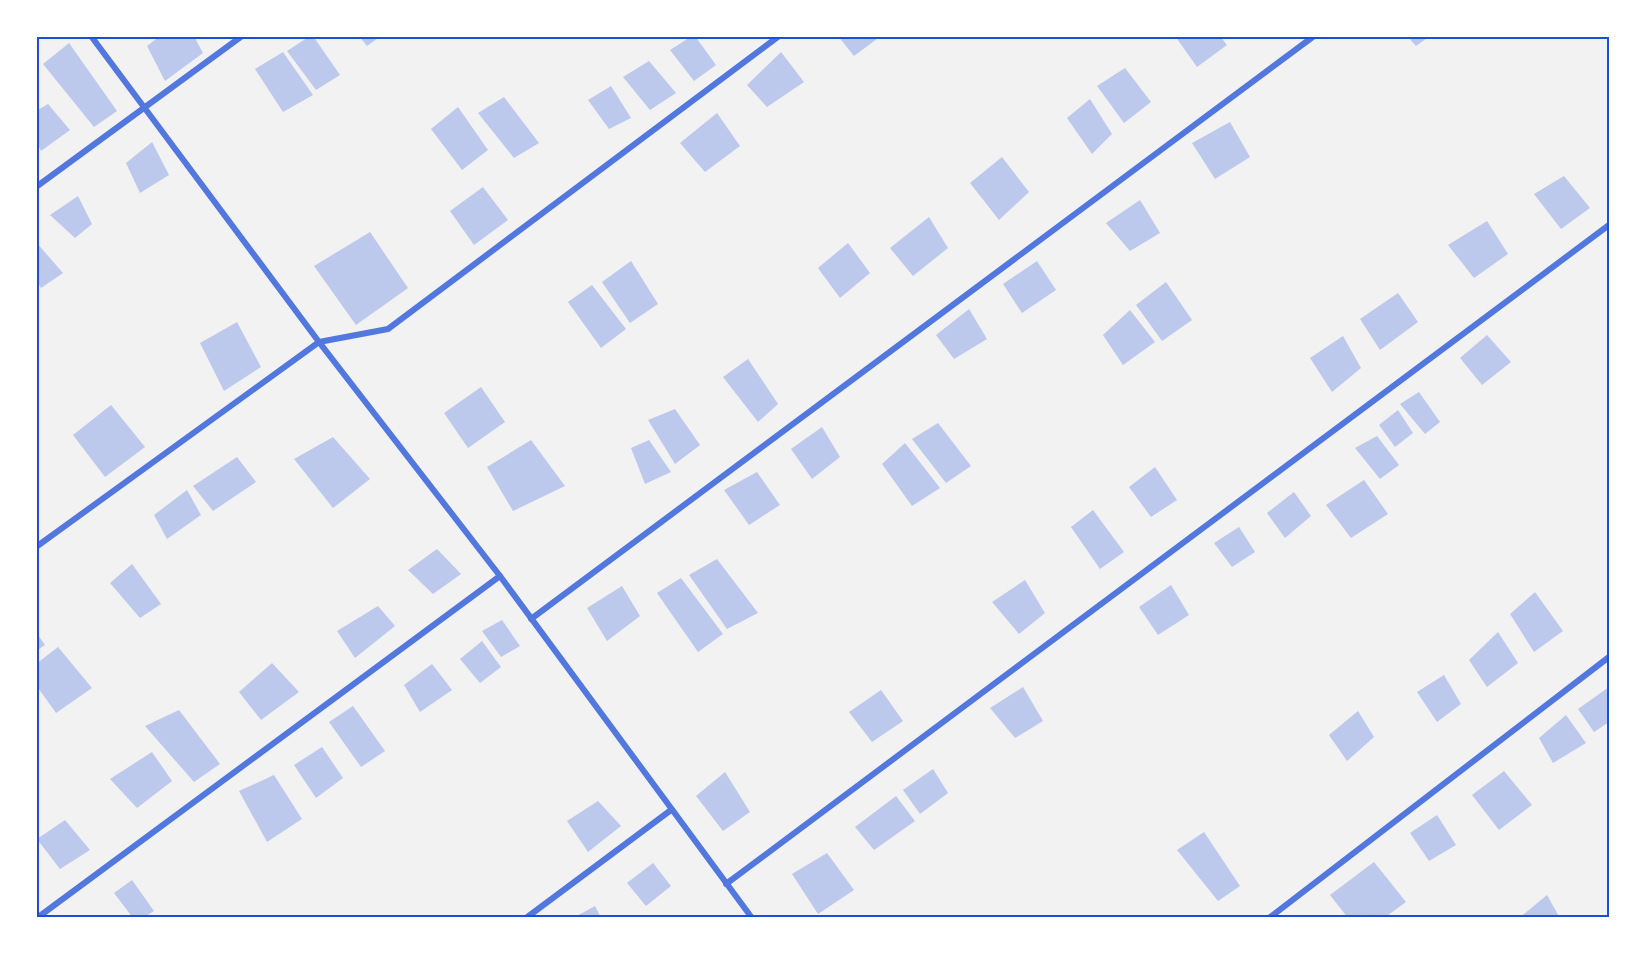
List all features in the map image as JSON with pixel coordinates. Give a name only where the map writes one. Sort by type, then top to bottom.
[{"type":"street","points":[[91,36],[319,342],[500,576],[752,918]]},
{"type":"street","points":[[36,187],[242,36]]},
{"type":"street","points":[[36,547],[319,342],[388,329],[779,36]]},
{"type":"street","points":[[531,620],[1314,36]]},
{"type":"street","points":[[726,884],[1609,225]]},
{"type":"street","points":[[37,918],[500,576]]},
{"type":"street","points":[[1269,918],[1609,657]]},
{"type":"street","points":[[526,918],[671,810]]},
{"type":"building","points":[[160,36],[194,36],[203,53],[165,81],[147,46]]},
{"type":"building","points":[[313,36],[340,75],[316,90],[287,51]]},
{"type":"building","points":[[359,36],[381,36],[367,46]]},
{"type":"building","points":[[695,36],[716,65],[694,81],[670,50]]},
{"type":"building","points":[[838,36],[881,36],[854,56]]},
{"type":"building","points":[[1175,36],[1220,36],[1227,45],[1197,67]]},
{"type":"building","points":[[1407,36],[1430,36],[1416,46]]},
{"type":"building","points":[[69,43],[117,111],[94,127],[43,64]]},
{"type":"building","points":[[283,52],[313,95],[283,112],[255,69]]},
{"type":"building","points":[[781,52],[804,82],[767,107],[747,85]]},
{"type":"building","points":[[649,61],[676,93],[650,110],[623,77]]},
{"type":"building","points":[[1125,68],[1151,102],[1124,123],[1097,86]]},
{"type":"building","points":[[611,86],[631,118],[609,129],[588,100]]},
{"type":"building","points":[[504,97],[539,143],[514,158],[478,113]]},
{"type":"building","points":[[1090,99],[1112,134],[1092,154],[1067,118]]},
{"type":"building","points":[[48,104],[70,130],[41,151],[36,141],[36,111]]},
{"type":"building","points":[[458,107],[488,150],[462,170],[431,129]]},
{"type":"building","points":[[717,113],[740,146],[705,172],[680,143]]},
{"type":"building","points":[[1230,122],[1250,157],[1215,179],[1192,143]]},
{"type":"building","points":[[152,142],[169,175],[140,193],[126,163]]},
{"type":"building","points":[[1002,157],[1029,192],[999,220],[970,183]]},
{"type":"building","points":[[1564,176],[1590,208],[1561,229],[1534,194]]},
{"type":"building","points":[[483,187],[508,220],[474,245],[450,211]]},
{"type":"building","points":[[78,196],[92,224],[75,238],[50,215]]},
{"type":"building","points":[[1140,200],[1160,233],[1130,251],[1106,223]]},
{"type":"building","points":[[929,217],[948,248],[913,276],[890,248]]},
{"type":"building","points":[[1487,221],[1508,254],[1474,278],[1448,245]]},
{"type":"building","points":[[370,232],[408,288],[356,325],[314,266]]},
{"type":"building","points":[[36,242],[63,273],[41,288],[36,279]]},
{"type":"building","points":[[848,243],[870,273],[840,298],[818,268]]},
{"type":"building","points":[[631,261],[658,304],[630,323],[602,282]]},
{"type":"building","points":[[1037,261],[1056,290],[1022,313],[1003,284]]},
{"type":"building","points":[[1166,282],[1192,320],[1162,341],[1136,305]]},
{"type":"building","points":[[592,285],[626,329],[601,348],[568,302]]},
{"type":"building","points":[[1398,293],[1418,322],[1380,350],[1360,319]]},
{"type":"building","points":[[969,309],[987,339],[954,359],[936,335]]},
{"type":"building","points":[[1130,310],[1155,342],[1123,365],[1103,335]]},
{"type":"building","points":[[237,322],[261,367],[224,391],[200,343]]},
{"type":"building","points":[[1487,335],[1511,362],[1482,385],[1460,358]]},
{"type":"building","points":[[1343,336],[1361,368],[1332,392],[1310,358]]},
{"type":"building","points":[[748,359],[778,404],[758,422],[723,377]]},
{"type":"building","points":[[481,387],[505,422],[468,448],[444,413]]},
{"type":"building","points":[[1419,392],[1440,422],[1425,434],[1400,404]]},
{"type":"building","points":[[111,405],[145,447],[105,477],[73,435]]},
{"type":"building","points":[[675,409],[700,445],[675,464],[648,420]]},
{"type":"building","points":[[1398,410],[1413,433],[1395,447],[1379,425]]},
{"type":"building","points":[[938,423],[971,466],[946,483],[912,439]]},
{"type":"building","points":[[822,427],[840,457],[812,479],[791,449]]},
{"type":"building","points":[[1377,436],[1399,465],[1380,479],[1355,448]]},
{"type":"building","points":[[333,437],[370,479],[333,508],[294,459]]},
{"type":"building","points":[[531,440],[565,486],[513,511],[487,467]]},
{"type":"building","points":[[649,440],[671,472],[645,484],[631,448]]},
{"type":"building","points":[[905,443],[940,488],[912,506],[882,464]]},
{"type":"building","points":[[237,457],[256,482],[213,511],[193,486]]},
{"type":"building","points":[[1155,467],[1177,500],[1151,517],[1129,487]]},
{"type":"building","points":[[757,472],[780,505],[749,525],[724,490]]},
{"type":"building","points":[[1364,480],[1388,514],[1351,538],[1326,505]]},
{"type":"building","points":[[187,490],[201,515],[167,539],[154,515]]},
{"type":"building","points":[[1294,492],[1311,516],[1285,538],[1267,513]]},
{"type":"building","points":[[1093,510],[1124,552],[1100,569],[1071,527]]},
{"type":"building","points":[[1239,527],[1255,552],[1232,567],[1214,543]]},
{"type":"building","points":[[437,549],[461,574],[433,594],[408,570]]},
{"type":"building","points":[[717,559],[758,613],[727,629],[689,575]]},
{"type":"building","points":[[132,564],[161,604],[140,618],[110,583]]},
{"type":"building","points":[[681,578],[723,634],[698,652],[657,593]]},
{"type":"building","points":[[1025,580],[1045,613],[1019,634],[992,602]]},
{"type":"building","points":[[1171,585],[1189,615],[1158,635],[1139,607]]},
{"type":"building","points":[[622,586],[640,616],[607,641],[587,608]]},
{"type":"building","points":[[1535,592],[1563,631],[1534,652],[1510,614]]},
{"type":"building","points":[[378,606],[395,626],[355,658],[337,631]]},
{"type":"building","points":[[502,620],[520,646],[501,657],[482,631]]},
{"type":"building","points":[[36,632],[45,645],[36,651]]},
{"type":"building","points":[[1498,632],[1518,663],[1487,687],[1469,660]]},
{"type":"building","points":[[482,641],[501,667],[480,683],[460,659]]},
{"type":"building","points":[[58,647],[92,688],[56,713],[36,685],[36,664]]},
{"type":"building","points":[[272,663],[299,692],[261,720],[239,692]]},
{"type":"building","points":[[432,664],[452,690],[420,712],[404,685]]},
{"type":"building","points":[[1444,675],[1461,704],[1437,722],[1417,692]]},
{"type":"building","points":[[1023,687],[1043,721],[1015,738],[990,708]]},
{"type":"building","points":[[1609,687],[1609,722],[1594,732],[1578,709]]},
{"type":"building","points":[[881,690],[903,721],[872,742],[849,712]]},
{"type":"building","points":[[353,706],[385,751],[361,767],[329,722]]},
{"type":"building","points":[[179,710],[220,764],[194,782],[145,726]]},
{"type":"building","points":[[1358,711],[1374,737],[1347,761],[1329,735]]},
{"type":"building","points":[[1566,715],[1586,743],[1553,763],[1539,738]]},
{"type":"building","points":[[322,747],[343,778],[316,798],[294,765]]},
{"type":"building","points":[[152,752],[172,781],[137,808],[110,779]]},
{"type":"building","points":[[933,769],[948,793],[920,814],[903,790]]},
{"type":"building","points":[[1504,771],[1532,805],[1499,830],[1472,795]]},
{"type":"building","points":[[725,772],[750,812],[723,831],[696,796]]},
{"type":"building","points":[[274,775],[302,819],[267,842],[239,791]]},
{"type":"building","points":[[896,796],[915,821],[874,850],[855,827]]},
{"type":"building","points":[[598,801],[621,826],[588,852],[567,821]]},
{"type":"building","points":[[1437,815],[1456,845],[1429,861],[1410,833]]},
{"type":"building","points":[[65,820],[90,850],[60,869],[37,839]]},
{"type":"building","points":[[1204,832],[1240,886],[1218,901],[1177,850]]},
{"type":"building","points":[[827,853],[854,890],[818,914],[792,874]]},
{"type":"building","points":[[1374,862],[1406,902],[1384,918],[1348,918],[1330,895]]},
{"type":"building","points":[[653,863],[671,886],[646,906],[627,883]]},
{"type":"building","points":[[132,880],[154,911],[143,918],[133,918],[114,893]]},
{"type":"building","points":[[1547,895],[1560,918],[1519,918]]},
{"type":"building","points":[[595,906],[601,918],[573,918]]}]
